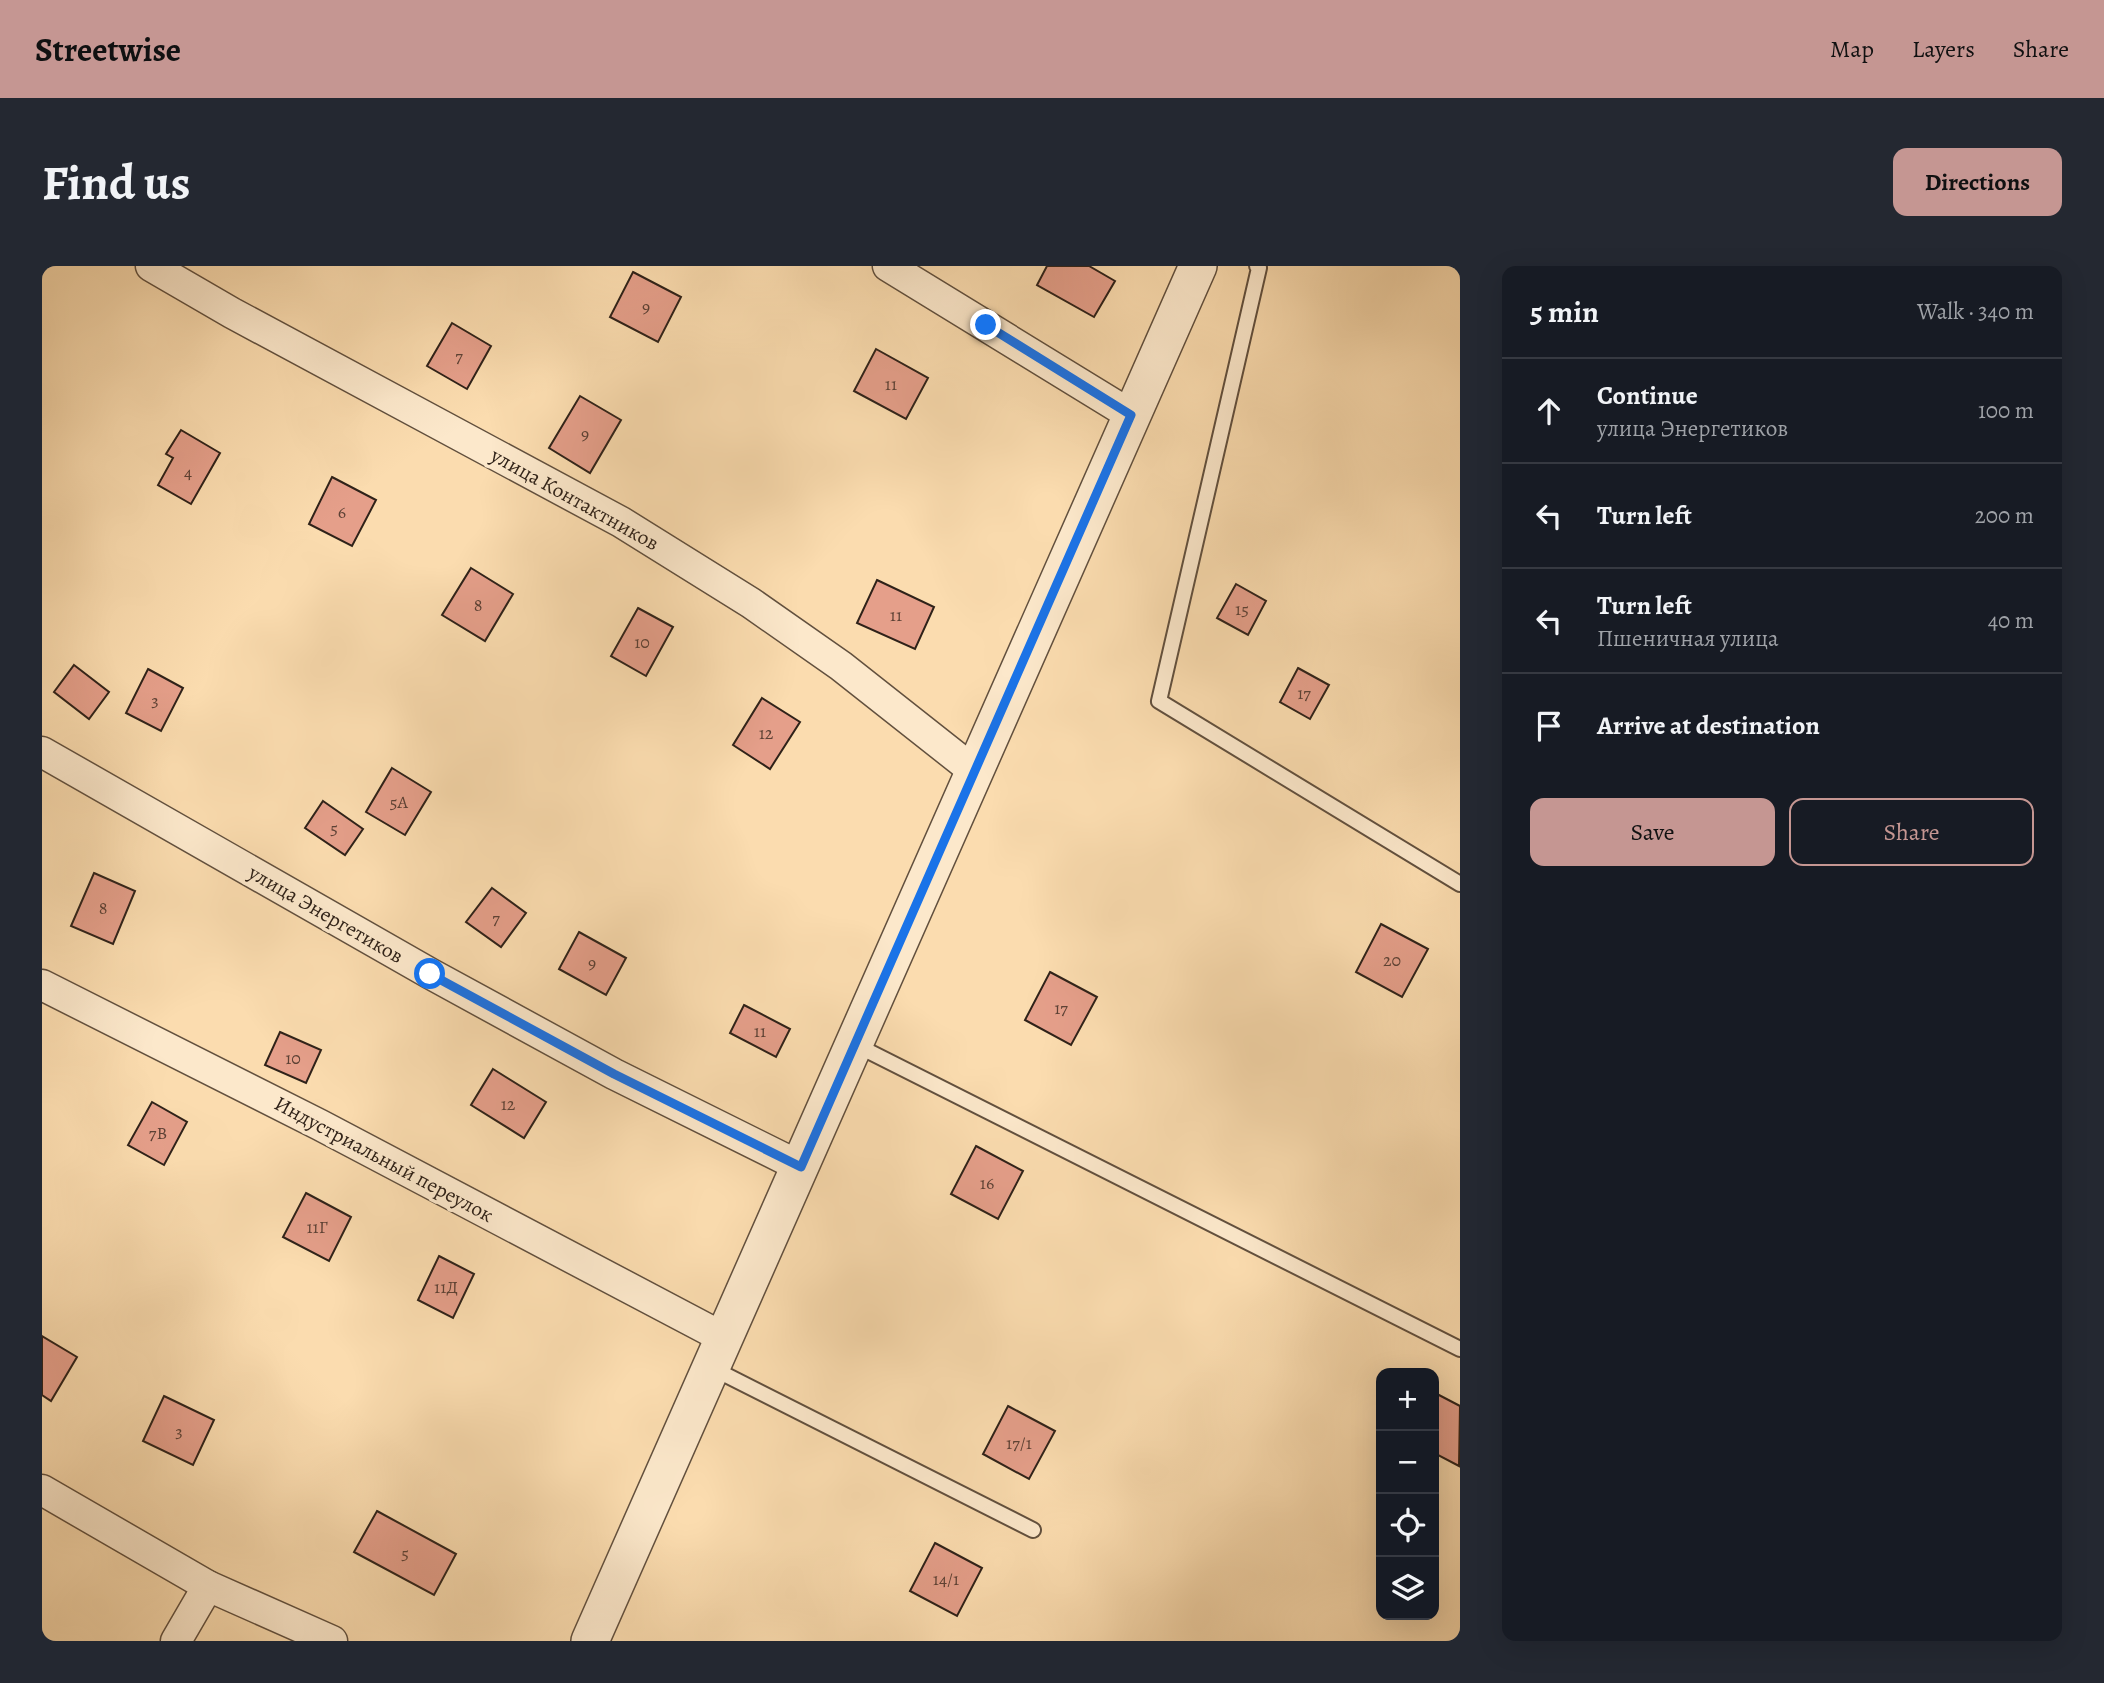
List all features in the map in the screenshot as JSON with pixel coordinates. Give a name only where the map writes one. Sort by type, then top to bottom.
[{"type":"street","name":"улица Контактников","points":[[150,266],[244,320],[621,522],[751,603],[841,666],[974,772]]},
{"type":"street","points":[[888,266],[1131,415]]},
{"type":"street","points":[[590,1641],[1198,266]]},
{"type":"street","name":"улица Энергетиков","points":[[42,752],[430,974],[614,1074],[801,1167]]},
{"type":"street","name":"Индустриальный переулок","points":[[42,985],[320,1125],[717,1353]]},
{"type":"street","points":[[42,1490],[208,1586],[332,1641]]},
{"type":"street","points":[[176,1641],[208,1586]]},
{"type":"lane","points":[[1257,266],[1259,268],[1159,701],[1460,884]]},
{"type":"lane","points":[[854,1045],[1460,1349]]},
{"type":"lane","points":[[717,1353],[1033,1530]]},
{"type":"building","points":[[1047,266],[1089,266],[1115,281],[1094,317],[1037,285]]},
{"type":"building","points":[[633,272],[681,297],[658,342],[610,317]]},
{"type":"building","points":[[452,323],[491,346],[467,389],[427,366]]},
{"type":"building","points":[[876,349],[928,378],[906,419],[854,391]]},
{"type":"building","points":[[580,396],[621,420],[590,473],[549,448]]},
{"type":"building","points":[[181,430],[220,453],[191,504],[158,485],[173,458],[166,454]]},
{"type":"building","points":[[332,477],[376,500],[352,546],[309,524]]},
{"type":"building","points":[[471,568],[513,594],[485,641],[442,615]]},
{"type":"building","points":[[877,580],[934,607],[915,649],[857,623]]},
{"type":"building","points":[[1236,584],[1266,601],[1248,635],[1217,618]]},
{"type":"building","points":[[638,608],[673,627],[646,676],[611,656]]},
{"type":"building","points":[[74,665],[109,692],[89,719],[54,692]]},
{"type":"building","points":[[1298,668],[1329,685],[1310,719],[1280,702]]},
{"type":"building","points":[[148,669],[183,688],[161,731],[126,713]]},
{"type":"building","points":[[762,698],[800,722],[770,769],[733,745]]},
{"type":"building","points":[[392,768],[431,792],[405,835],[366,812]]},
{"type":"building","points":[[323,801],[363,829],[345,855],[305,828]]},
{"type":"building","points":[[94,873],[135,891],[113,944],[71,926]]},
{"type":"building","points":[[492,888],[526,913],[501,947],[466,922]]},
{"type":"building","points":[[1381,924],[1428,949],[1402,997],[1356,972]]},
{"type":"building","points":[[579,932],[626,958],[606,995],[559,969]]},
{"type":"building","points":[[1050,972],[1097,997],[1071,1045],[1025,1020]]},
{"type":"building","points":[[744,1005],[790,1029],[776,1057],[730,1033]]},
{"type":"building","points":[[280,1032],[321,1050],[306,1083],[265,1065]]},
{"type":"building","points":[[493,1069],[546,1102],[524,1138],[471,1105]]},
{"type":"building","points":[[152,1102],[187,1122],[164,1165],[128,1145]]},
{"type":"building","points":[[976,1146],[1023,1171],[998,1219],[951,1194]]},
{"type":"building","points":[[306,1193],[351,1217],[329,1261],[283,1237]]},
{"type":"building","points":[[439,1256],[474,1274],[453,1318],[418,1300]]},
{"type":"building","points":[[42,1336],[77,1357],[51,1401],[42,1395]]},
{"type":"building","points":[[1439,1395],[1460,1406],[1459,1466],[1439,1456]]},
{"type":"building","points":[[164,1396],[214,1420],[193,1465],[143,1441]]},
{"type":"building","points":[[1008,1406],[1055,1431],[1029,1479],[983,1454]]},
{"type":"building","points":[[377,1511],[456,1554],[434,1595],[354,1552]]},
{"type":"building","points":[[935,1543],[982,1568],[957,1616],[910,1591]]},
{"type":"route","points":[[430,974],[614,1074],[801,1167],[1131,415],[986,325]]}]
